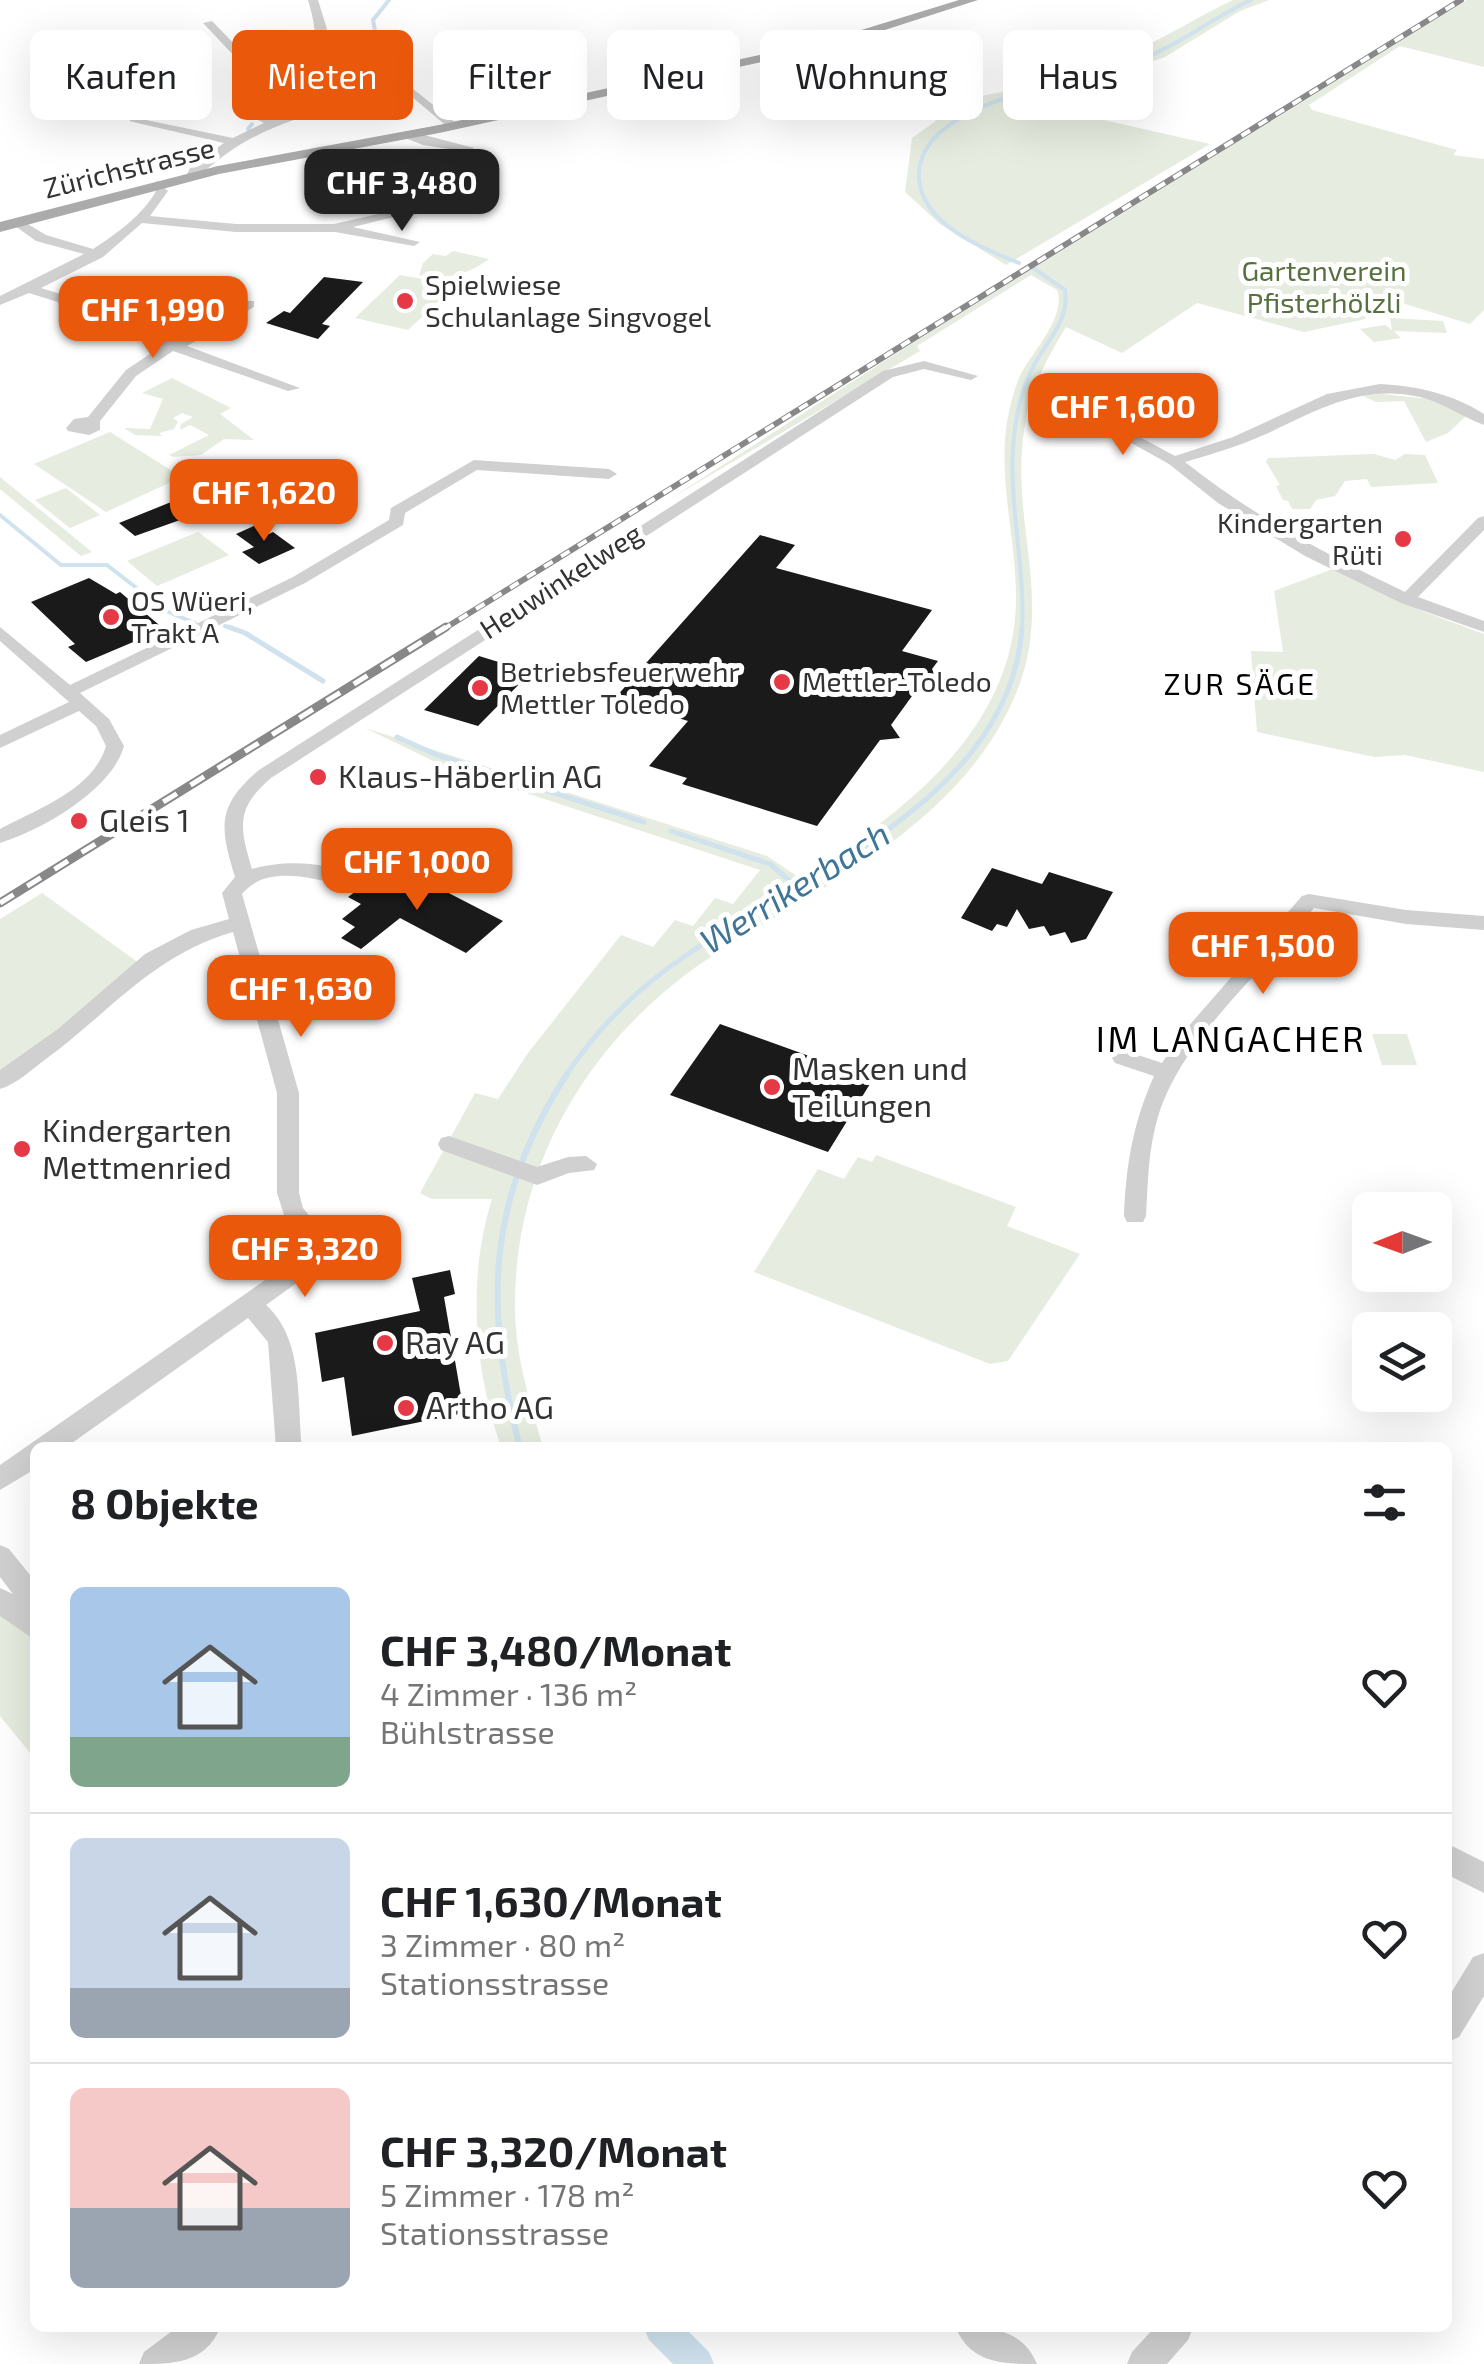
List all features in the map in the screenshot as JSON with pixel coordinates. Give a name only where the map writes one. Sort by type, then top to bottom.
[{"type":"main road","name":"Zürichstrasse","points":[[8,225],[192,176],[453,126],[835,42],[972,0]]},
{"type":"street","points":[[312,0],[322,30]]},
{"type":"street","points":[[208,22],[232,48]]},
{"type":"street","points":[[192,176],[194,169],[230,141],[269,121],[407,87],[453,126]]},
{"type":"street","points":[[137,120],[230,141]]},
{"type":"street","points":[[408,135],[468,148]]},
{"type":"street","points":[[0,301],[98,254],[142,218],[162,194],[157,185]]},
{"type":"street","points":[[335,228],[400,213],[406,210],[402,204]]},
{"type":"street","points":[[142,218],[236,228],[335,228],[414,242]]},
{"type":"street","points":[[8,225],[98,254]]},
{"type":"street","points":[[28,288],[100,311],[174,346],[294,388]]},
{"type":"street","points":[[92,421],[131,373],[250,304]]},
{"type":"street","name":"Heuwinkelweg","points":[[245,879],[232,834],[232,813],[244,792],[265,774],[888,374],[924,365],[971,376]]},
{"type":"street","points":[[1174,461],[1246,438],[1349,392],[1385,389],[1420,394],[1454,402],[1484,421]]},
{"type":"street","points":[[1092,417],[1174,461],[1223,500],[1274,532],[1408,598],[1484,628]]},
{"type":"street","points":[[0,742],[76,697],[299,580],[397,522],[397,511],[474,465],[609,474]]},
{"type":"street","points":[[1408,598],[1484,521]]},
{"type":"street","points":[[0,632],[110,730],[116,746],[115,756],[103,774],[0,837]]},
{"type":"street","points":[[0,828],[58,797],[69,798]]},
{"type":"street","points":[[54,1442],[326,1250],[294,1212],[288,1193],[288,1092],[232,893],[245,879],[296,869],[340,878]]},
{"type":"street","points":[[1136,1216],[1136,1156],[1147,1111],[1164,1071],[1193,1031],[1242,982],[1309,901],[1406,917],[1484,923]]},
{"type":"street","points":[[0,1081],[65,1034],[152,959],[198,935],[239,923]]},
{"type":"street","points":[[1123,1058],[1164,1071]]},
{"type":"street","points":[[449,1144],[538,1176],[568,1165],[586,1164]]},
{"type":"street","points":[[250,1305],[270,1323],[280,1340],[288,1442]]},
{"type":"street","points":[[0,1479],[30,1458]]},
{"type":"street","points":[[0,1557],[30,1596]]},
{"type":"street","points":[[0,1600],[30,1624]]},
{"type":"street","points":[[1452,1861],[1484,1878]]},
{"type":"street","points":[[1452,2020],[1484,1968]]},
{"type":"street","points":[[161,2362],[197,2332]]},
{"type":"street","points":[[979,2332],[1020,2364]]},
{"type":"street","points":[[1144,2364],[1172,2332]]},
{"type":"green space","points":[[1233,0],[1269,0],[1240,11],[1153,61],[1153,42]]},
{"type":"green space","name":"Gartenverein Pfisterhölzli","points":[[1467,0],[1484,0],[1484,67],[1400,46],[1309,105],[1312,110],[1457,150],[1453,155],[1484,159],[1484,310],[1470,324],[1405,304],[1361,320],[1304,332],[1197,303],[1122,353],[1066,327],[1041,374],[1025,424],[1021,462],[1032,602],[1030,638],[1023,674],[1007,713],[982,753],[918,821],[841,877],[720,951],[676,983],[600,1059],[571,1102],[547,1149],[529,1199],[518,1252],[518,1343],[542,1442],[500,1442],[485,1387],[477,1324],[479,1260],[492,1199],[432,1199],[420,1193],[475,1093],[498,1099],[528,1053],[621,935],[653,947],[675,920],[693,926],[715,898],[733,904],[760,870],[444,766],[365,728],[767,856],[798,877],[876,826],[946,763],[975,727],[997,687],[1011,644],[1016,597],[1006,487],[1007,422],[1019,378],[1053,323],[1059,301],[1057,290],[1031,275],[917,346],[920,351],[670,499],[908,346]]},
{"type":"green space","points":[[1003,92],[1003,120],[1103,120],[1210,144],[1006,265],[940,224],[905,192],[912,138],[935,120],[983,120],[983,95]]},
{"type":"green space","points":[[453,251],[489,259],[456,275],[419,275],[423,263],[433,254],[446,256]]},
{"type":"green space","name":"Spielwiese Schulanlage Singvogel","points":[[400,275],[456,285],[408,330],[355,318]]},
{"type":"green space","points":[[1390,318],[1443,321],[1447,333],[1394,331],[1401,338],[1374,342],[1360,329],[1385,325],[1392,330]]},
{"type":"green space","points":[[172,378],[231,408],[220,414],[254,440],[224,439],[201,455],[173,457],[169,455],[209,435],[190,425],[180,430],[181,424],[193,417],[182,413],[173,418],[178,422],[174,429],[159,433],[162,436],[135,435],[124,428],[150,429],[163,399],[142,393]]},
{"type":"green space","points":[[1363,396],[1430,399],[1466,416],[1448,433],[1426,442],[1404,401],[1376,402]]},
{"type":"green space","points":[[110,432],[182,477],[106,512],[34,464]]},
{"type":"green space","points":[[1374,454],[1395,460],[1405,454],[1425,455],[1438,483],[1371,487],[1367,479],[1345,481],[1335,496],[1316,500],[1310,509],[1292,509],[1283,500],[1276,486],[1280,485],[1266,462],[1268,458]]},
{"type":"green space","points":[[0,477],[92,552],[81,556],[0,489]]},
{"type":"green space","points":[[66,488],[100,515],[70,528],[35,500]]},
{"type":"green space","points":[[198,532],[229,555],[157,586],[127,561]]},
{"type":"green space","points":[[1338,567],[1422,611],[1484,634],[1484,772],[1405,755],[1374,757],[1257,732],[1251,651],[1283,652],[1274,591]]},
{"type":"green space","points":[[42,893],[143,966],[0,1081],[0,919]]},
{"type":"green space","points":[[1372,1034],[1407,1034],[1417,1065],[1382,1065]]},
{"type":"green space","points":[[876,1155],[1016,1207],[1007,1226],[1080,1254],[1008,1361],[990,1364],[754,1272],[818,1169],[844,1179],[858,1157],[872,1162]]},
{"type":"green space","points":[[0,1600],[30,1628],[30,1753],[0,1716]]},
{"type":"building","points":[[324,277],[363,282],[322,324],[330,326],[318,339],[266,323],[284,311],[290,313]]},
{"type":"building","points":[[191,494],[211,509],[135,536],[119,523]]},
{"type":"building","points":[[256,525],[295,548],[259,564],[242,552],[254,547],[236,534]]},
{"type":"building","name":"Mettler-Toledo","points":[[760,535],[795,545],[776,568],[932,610],[902,651],[938,661],[932,669],[938,683],[920,685],[891,725],[900,738],[880,740],[817,826],[682,784],[687,778],[649,766],[688,721],[615,698]]},
{"type":"building","name":"OS Wüeri, Trakt A","points":[[89,578],[116,594],[120,592],[164,629],[86,662],[68,647],[75,644],[31,602]]},
{"type":"building","name":"Betriebsfeuerwehr Mettler Toledo","points":[[479,656],[531,672],[478,726],[424,710]]},
{"type":"building","points":[[992,868],[1042,884],[1049,872],[1113,892],[1086,939],[1071,943],[1065,932],[1050,936],[1044,926],[1029,929],[1017,909],[1007,927],[997,924],[992,931],[961,918]]},
{"type":"building","points":[[404,870],[503,921],[466,953],[400,918],[361,949],[341,938],[355,927],[342,919],[361,904],[348,897],[367,883],[380,889]]},
{"type":"building","name":"Masken und Teilungen","points":[[720,1024],[873,1079],[828,1152],[670,1095]]},
{"type":"building","points":[[450,1270],[455,1294],[444,1297],[464,1413],[352,1436],[344,1377],[322,1382],[315,1333],[420,1311],[412,1278]]},
{"type":"waterway","points":[[375,30],[373,20],[389,0]]},
{"type":"waterway","name":"Werrikerbach","points":[[1019,263],[957,233],[931,209],[919,179],[924,152],[943,130],[970,112],[1004,98],[1152,55],[1251,0]]},
{"type":"waterway","points":[[248,129],[252,124]]},
{"type":"waterway","name":"Werrikerbach","points":[[1022,627],[1013,493],[1014,438],[1026,383],[1060,321],[1066,301],[1065,290],[1033,268]]},
{"type":"waterway","points":[[0,515],[61,565],[107,565],[166,611],[195,623]]},
{"type":"waterway","points":[[225,626],[236,630]]},
{"type":"waterway","points":[[229,627],[323,681]]},
{"type":"waterway","name":"Werrikerbach","points":[[798,887],[896,824],[943,783],[982,738],[1010,686],[1022,627]]},
{"type":"waterway","points":[[397,737],[437,755],[644,822]]},
{"type":"waterway","points":[[671,831],[770,864],[798,887]]},
{"type":"waterway","name":"Werrikerbach","points":[[566,1075],[605,1025],[653,980],[798,887]]},
{"type":"waterway","name":"Werrikerbach","points":[[519,1442],[501,1348],[500,1255],[520,1165],[566,1075]]},
{"type":"waterway","name":"Werrikerbach","points":[[665,2332],[697,2364]]},
{"type":"railway","points":[[442,630],[1461,0]]},
{"type":"railway","points":[[0,903],[446,627]]},
{"type":"place","name":"Spielwiese Schulanlage Singvogel","points":[[405,301]]},
{"type":"place","name":"Kindergarten Rüti","points":[[1403,539]]},
{"type":"place","name":"OS Wüeri, Trakt A","points":[[111,617]]},
{"type":"place","name":"Mettler-Toledo","points":[[782,682]]},
{"type":"place","name":"Betriebsfeuerwehr Mettler Toledo","points":[[480,688]]},
{"type":"place","name":"Klaus-Häberlin AG","points":[[318,777]]},
{"type":"place","name":"Gleis 1","points":[[79,821]]},
{"type":"place","name":"Masken und Teilungen","points":[[772,1087]]},
{"type":"place","name":"Kindergarten Mettmenried","points":[[22,1149]]},
{"type":"place","name":"Ray AG","points":[[385,1343]]},
{"type":"place","name":"Artho AG","points":[[406,1408]]},
{"type":"district","name":"ZUR SÄGE","points":[[1240,685]]},
{"type":"district","name":"IM LANGACHER","points":[[1231,1040]]}]
